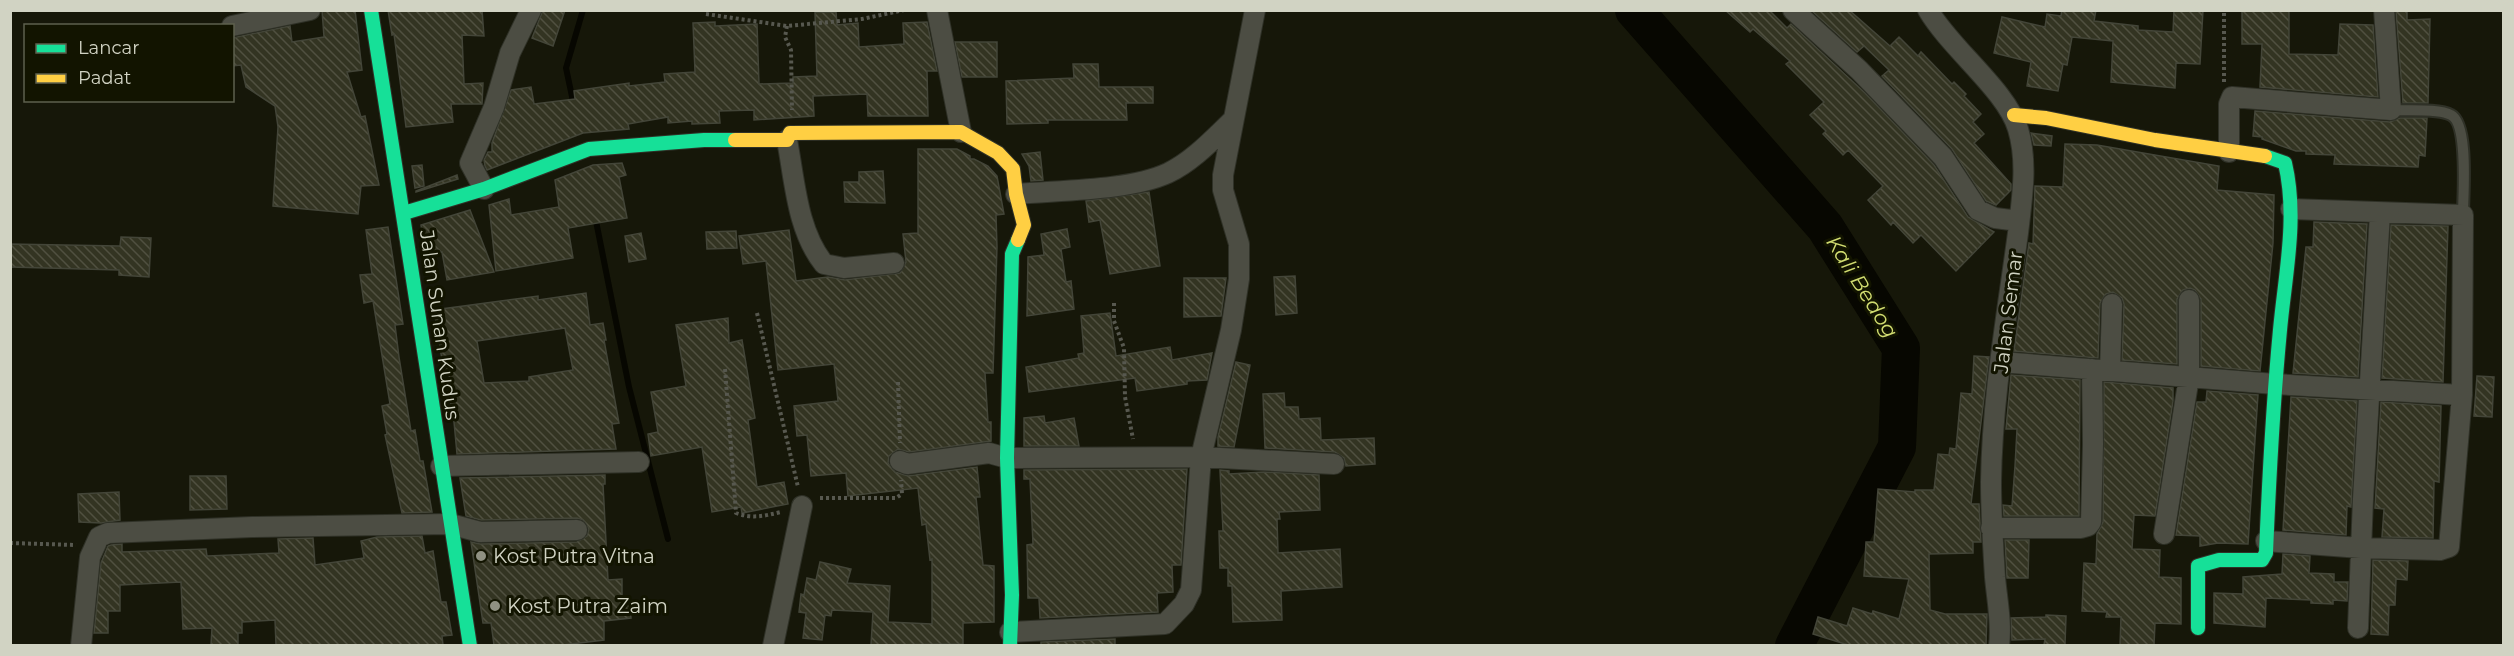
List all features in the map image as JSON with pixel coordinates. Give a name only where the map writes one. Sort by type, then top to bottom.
[{"type":"street","points":[[234,26],[310,10]]},
{"type":"street","name":"Jalan Sunan Kudus","points":[[371,10],[470,645]]},
{"type":"street","points":[[484,189],[470,163],[494,107],[510,53],[531,10]]},
{"type":"street","points":[[937,10],[961,132]]},
{"type":"street","points":[[404,213],[484,189],[589,149],[788,136],[961,132],[998,153],[1013,169],[1016,194],[1024,225],[1012,254],[1007,458],[1012,596],[1010,639],[1165,624],[1184,604],[1191,590],[1200,458],[1231,330],[1239,279],[1239,244],[1223,190],[1223,175],[1255,10]]},
{"type":"street","points":[[1793,10],[1859,70],[1944,157],[1978,210],[1995,218],[2019,221]]},
{"type":"street","name":"Jalan Semar","points":[[1928,10],[1954,47],[2006,103],[2013,115],[2022,146],[2022,190],[2001,362],[1991,479],[1991,528],[1999,645]]},
{"type":"street","points":[[2229,152],[2229,104],[2232,97],[2391,110],[2384,10]]},
{"type":"street","points":[[2013,115],[2046,118],[2117,133],[2268,157],[2285,163],[2289,174],[2291,208],[2275,384],[2266,553],[2262,560],[2210,560],[2200,563],[2198,566],[2198,628]]},
{"type":"street","points":[[1016,194],[1090,188],[1149,179],[1168,173],[1190,159],[1233,120]]},
{"type":"street","points":[[788,136],[803,224],[812,249],[824,264],[844,268],[894,263]]},
{"type":"street","points":[[2266,541],[2361,548],[2440,550],[2447,549],[2451,544],[2462,395],[2463,215],[2291,208]]},
{"type":"street","points":[[2358,628],[2380,213]]},
{"type":"street","points":[[2164,534],[2189,377],[2189,300]]},
{"type":"street","points":[[1991,528],[2081,528],[2091,522],[2093,444],[2101,370],[2112,304]]},
{"type":"street","points":[[2001,362],[2275,384],[2462,395]]},
{"type":"street","points":[[900,461],[907,464],[988,453],[1007,458],[1200,458],[1334,464]]},
{"type":"street","points":[[441,466],[639,462]]},
{"type":"street","points":[[772,645],[801,502]]},
{"type":"street","points":[[81,645],[94,545],[99,537],[108,532],[450,524],[480,532],[577,530]]},
{"type":"lane","points":[[2391,110],[2445,112],[2454,116],[2458,122],[2462,139],[2463,215]]},
{"type":"path","points":[[706,14],[787,26],[862,19],[904,10]]},
{"type":"path","points":[[2224,10],[2223,77],[2232,97]]},
{"type":"path","points":[[787,26],[785,38],[791,50],[788,136]]},
{"type":"path","points":[[1114,303],[1113,321],[1124,348],[1125,397],[1136,457]]},
{"type":"path","points":[[757,313],[801,502]]},
{"type":"path","points":[[725,369],[736,513],[748,517],[760,517],[801,502],[900,497],[902,494],[898,382]]},
{"type":"path","points":[[10,543],[94,545]]},
{"type":"building","points":[[322,10],[355,10],[362,70],[347,72],[361,117],[365,116],[379,185],[361,186],[358,214],[273,206],[278,127],[275,106],[246,87],[241,65],[234,66],[234,38],[290,26],[292,42],[324,37]]},
{"type":"building","points":[[388,10],[482,10],[484,36],[462,35],[464,84],[483,83],[482,104],[451,104],[453,122],[406,127],[394,34],[392,35]]},
{"type":"building","points":[[543,10],[565,10],[553,46],[532,38]]},
{"type":"building","points":[[1725,10],[1769,10],[1787,28],[1791,24],[1865,93],[1934,165],[1968,217],[1994,232],[1956,271],[1921,235],[1913,243],[1893,222],[1891,225],[1868,200],[1883,186],[1848,150],[1843,155],[1823,134],[1826,131],[1810,115],[1824,102],[1786,64],[1790,61],[1753,29],[1750,32]]},
{"type":"building","points":[[1811,10],[1849,10],[1890,46],[1899,37],[1918,56],[1921,52],[1952,84],[1954,82],[1966,94],[1964,96],[1981,114],[1973,122],[1984,134],[1974,143],[2011,184],[2011,190],[1996,205],[1986,201],[1952,149],[1882,76],[1889,70],[1864,46],[1857,52]]},
{"type":"building","points":[[2062,10],[2096,10],[2094,21],[2138,26],[2138,30],[2173,32],[2174,10],[2203,10],[2200,64],[2176,63],[2175,88],[2111,82],[2113,41],[2072,37],[2067,65],[2063,64],[2058,91],[2027,86],[2031,62],[1994,53],[2002,17],[2045,27],[2047,14],[2061,16]]},
{"type":"building","points":[[2242,10],[2289,10],[2289,54],[2338,55],[2340,24],[2373,25],[2378,97],[2260,87],[2262,44],[2242,44]]},
{"type":"building","points":[[2396,11],[2407,11],[2407,20],[2430,19],[2428,103],[2403,103]]},
{"type":"building","points":[[815,12],[836,12],[837,25],[858,23],[859,47],[904,44],[903,23],[927,22],[937,71],[927,71],[928,116],[868,116],[867,94],[813,96],[814,116],[754,120],[754,110],[719,111],[720,123],[692,124],[692,121],[668,123],[668,117],[628,124],[629,129],[583,133],[487,170],[485,166],[484,160],[488,152],[492,152],[492,143],[511,90],[531,87],[534,104],[575,99],[574,91],[629,83],[629,86],[665,82],[664,74],[695,72],[693,23],[715,22],[715,26],[757,24],[759,84],[793,83],[793,77],[817,76]]},
{"type":"building","points":[[955,42],[997,42],[997,77],[962,77]]},
{"type":"building","points":[[1073,64],[1098,64],[1099,87],[1153,87],[1153,103],[1126,103],[1127,120],[1048,120],[1048,123],[1007,124],[1006,81],[1074,78]]},
{"type":"building","points":[[2255,111],[2390,122],[2400,118],[2427,118],[2425,156],[2419,155],[2418,167],[2334,164],[2335,155],[2306,154],[2306,151],[2296,151],[2262,139],[2262,137],[2253,136]]},
{"type":"building","points":[[2031,133],[2052,136],[2051,146],[2034,145]]},
{"type":"building","points":[[2065,144],[2097,145],[2219,166],[2217,190],[2274,195],[2273,243],[2260,371],[2201,366],[2201,299],[2195,290],[2190,288],[2183,290],[2177,299],[2177,364],[2122,360],[2124,304],[2122,298],[2113,292],[2106,294],[2100,303],[2098,358],[2014,351],[2029,243],[2033,244],[2035,186],[2063,187]]},
{"type":"building","points":[[918,149],[957,149],[970,156],[970,159],[988,166],[997,176],[1004,214],[996,215],[993,373],[985,373],[991,441],[909,452],[898,449],[889,456],[888,463],[895,472],[908,476],[977,467],[980,497],[976,497],[983,565],[994,566],[994,622],[963,623],[963,644],[871,645],[873,612],[832,610],[831,616],[825,615],[822,640],[803,638],[806,613],[799,612],[801,594],[804,595],[807,578],[816,580],[820,562],[851,569],[847,583],[890,586],[888,622],[932,624],[932,559],[930,560],[926,524],[922,525],[918,488],[848,496],[846,473],[811,476],[807,435],[797,436],[794,406],[838,401],[834,364],[778,370],[766,261],[743,264],[739,236],[789,230],[796,281],[828,277],[845,280],[900,273],[906,262],[903,234],[918,233]]},
{"type":"building","points":[[1040,152],[1043,180],[1031,181],[1029,166],[1022,154]]},
{"type":"building","points":[[622,163],[626,175],[619,177],[627,218],[568,228],[573,258],[496,271],[489,205],[509,199],[511,215],[559,207],[555,180],[593,165]]},
{"type":"building","points":[[422,165],[424,186],[415,188],[412,166]]},
{"type":"building","points":[[883,171],[885,203],[845,202],[844,182],[859,182],[859,172]]},
{"type":"building","points":[[457,175],[458,179],[416,192],[416,191]]},
{"type":"building","points":[[1149,192],[1160,266],[1110,274],[1100,220],[1089,222],[1086,201]]},
{"type":"building","points":[[470,210],[494,272],[447,280],[442,252],[426,255],[421,225]]},
{"type":"building","points":[[2314,222],[2367,224],[2358,377],[2293,373],[2306,247],[2313,247]]},
{"type":"building","points":[[2391,225],[2448,226],[2443,382],[2382,378]]},
{"type":"building","points":[[388,227],[403,324],[395,325],[399,357],[411,431],[415,430],[432,512],[402,513],[385,435],[387,434],[382,406],[390,404],[373,301],[364,303],[360,275],[372,274],[366,230]]},
{"type":"building","points":[[1067,229],[1070,247],[1061,249],[1066,282],[1071,281],[1074,309],[1027,316],[1028,257],[1044,255],[1041,234]]},
{"type":"building","points":[[736,231],[737,248],[707,249],[706,232]]},
{"type":"building","points":[[641,233],[646,259],[629,262],[625,236]]},
{"type":"building","points":[[121,237],[151,238],[149,277],[119,275],[119,270],[10,267],[10,244],[120,246]]},
{"type":"building","points":[[1295,276],[1297,313],[1276,315],[1274,277]]},
{"type":"building","points":[[1184,278],[1226,278],[1221,316],[1184,317]]},
{"type":"building","points":[[586,293],[590,325],[603,323],[619,423],[612,424],[616,449],[457,454],[453,411],[451,411],[449,371],[444,372],[434,310],[538,296],[538,300]],"holes":[[[565,328],[573,370],[529,377],[529,381],[484,383],[477,341]]]},
{"type":"building","points":[[1110,313],[1116,356],[1170,347],[1172,360],[1212,353],[1207,380],[1187,381],[1187,384],[1137,391],[1135,378],[1029,392],[1026,367],[1079,358],[1078,354],[1084,353],[1081,316]]},
{"type":"building","points":[[728,318],[729,343],[742,340],[755,418],[748,420],[757,487],[784,482],[788,504],[742,513],[741,507],[712,512],[702,447],[651,456],[648,434],[658,432],[651,392],[686,386],[676,325]]},
{"type":"building","points":[[1974,356],[1989,357],[1971,504],[1979,504],[1981,542],[1973,542],[1973,553],[1929,554],[1930,610],[1945,614],[1987,614],[1986,645],[1848,645],[1813,634],[1818,617],[1847,626],[1853,608],[1899,619],[1909,579],[1864,576],[1866,542],[1874,542],[1878,489],[1915,492],[1915,490],[1934,490],[1938,454],[1949,455],[1950,448],[1956,449],[1961,393],[1972,394]]},
{"type":"building","points":[[1236,362],[1250,365],[1234,447],[1218,446],[1218,437]]},
{"type":"building","points":[[2011,375],[2080,380],[2079,516],[2004,516],[2003,505],[2012,506],[2017,429],[2006,429]]},
{"type":"building","points":[[2477,376],[2494,377],[2492,417],[2474,416]]},
{"type":"building","points":[[2104,382],[2173,388],[2173,401],[2155,516],[2134,515],[2132,549],[2160,550],[2159,577],[2181,578],[2181,624],[2155,623],[2154,645],[2120,645],[2121,617],[2106,617],[2107,612],[2082,611],[2084,563],[2096,564],[2097,534],[2103,522]]},
{"type":"building","points":[[2207,391],[2258,395],[2248,544],[2218,543],[2200,546],[2200,536],[2176,535],[2197,402],[2206,402]]},
{"type":"building","points":[[1284,393],[1285,407],[1298,407],[1299,419],[1320,418],[1321,440],[1374,438],[1375,464],[1346,466],[1344,458],[1335,452],[1265,448],[1263,394]]},
{"type":"building","points":[[2291,397],[2357,401],[2351,507],[2347,506],[2346,535],[2283,530]]},
{"type":"building","points":[[2381,402],[2441,406],[2439,482],[2434,481],[2433,538],[2382,537],[2384,509],[2375,508]]},
{"type":"building","points":[[1044,416],[1045,423],[1074,418],[1079,446],[1024,446],[1024,418]]},
{"type":"building","points":[[1187,469],[1181,565],[1172,565],[1173,592],[1157,593],[1158,612],[1040,618],[1039,598],[1028,598],[1027,545],[1033,544],[1030,479],[1024,479],[1024,470]]},
{"type":"building","points":[[1220,470],[1229,471],[1229,474],[1264,472],[1319,475],[1320,510],[1279,512],[1280,519],[1277,519],[1278,553],[1340,549],[1342,587],[1281,591],[1282,620],[1233,622],[1232,586],[1228,586],[1228,568],[1220,568],[1219,531],[1223,531]]},
{"type":"building","points":[[605,475],[605,484],[603,484],[608,580],[622,579],[622,600],[629,600],[631,618],[604,621],[604,640],[563,645],[494,645],[491,623],[483,623],[471,542],[480,544],[577,542],[587,536],[589,529],[583,520],[577,518],[481,520],[466,516],[460,478]]},
{"type":"building","points":[[190,476],[226,476],[227,509],[190,510]]},
{"type":"building","points":[[119,492],[120,520],[101,523],[79,522],[78,494]]},
{"type":"building","points":[[422,536],[425,553],[433,551],[441,602],[446,602],[452,635],[442,636],[443,645],[276,645],[275,620],[242,622],[242,633],[238,633],[238,645],[211,645],[212,628],[183,629],[181,582],[120,585],[120,611],[108,611],[108,633],[94,633],[101,563],[108,546],[111,545],[122,544],[122,552],[206,549],[207,556],[279,553],[278,539],[313,538],[315,565],[364,558],[361,541],[377,537]]},
{"type":"building","points":[[2005,540],[2029,540],[2028,578],[2007,578]]},
{"type":"building","points":[[2283,554],[2310,556],[2309,573],[2334,574],[2334,582],[2348,582],[2347,601],[2333,600],[2333,604],[2311,603],[2311,600],[2266,598],[2265,627],[2214,623],[2214,593],[2243,594],[2243,577],[2282,574]]},
{"type":"building","points":[[2373,560],[2408,561],[2407,580],[2396,579],[2395,605],[2389,605],[2388,635],[2371,634]]},
{"type":"building","points":[[2046,615],[2066,616],[2065,645],[2044,645],[2045,639],[2012,640],[2011,618],[2046,617]]},
{"type":"building","points":[[1115,639],[1115,645],[1041,645],[1041,642]]},
{"type":"waterway","points":[[574,106],[566,68],[583,10]]},
{"type":"waterway","name":"Kali Bedog","points":[[1634,10],[1825,227],[1901,348],[1897,447],[1794,646]]},
{"type":"waterway","points":[[595,216],[629,387],[668,539]]},
{"type":"traffic: fast","points":[[371,10],[470,646]]},
{"type":"traffic: fast","points":[[404,213],[484,189],[589,149],[704,140],[735,140]]},
{"type":"traffic: fast","points":[[2198,628],[2198,566],[2219,560],[2262,560],[2266,553],[2273,414],[2289,246],[2290,205],[2285,163],[2265,156]]},
{"type":"traffic: fast","points":[[1010,646],[1012,595],[1007,458],[1012,254],[1018,240]]},
{"type":"traffic: slow","points":[[2014,115],[2046,118],[2155,140],[2265,156]]},
{"type":"traffic: slow","points":[[735,140],[787,140],[790,133],[961,132],[998,153],[1013,169],[1016,194],[1024,225],[1018,240]]},
{"type":"place","name":"Kost Putra Vitna","points":[[481,556]]},
{"type":"place","name":"Kost Putra Zaim","points":[[495,606]]}]
